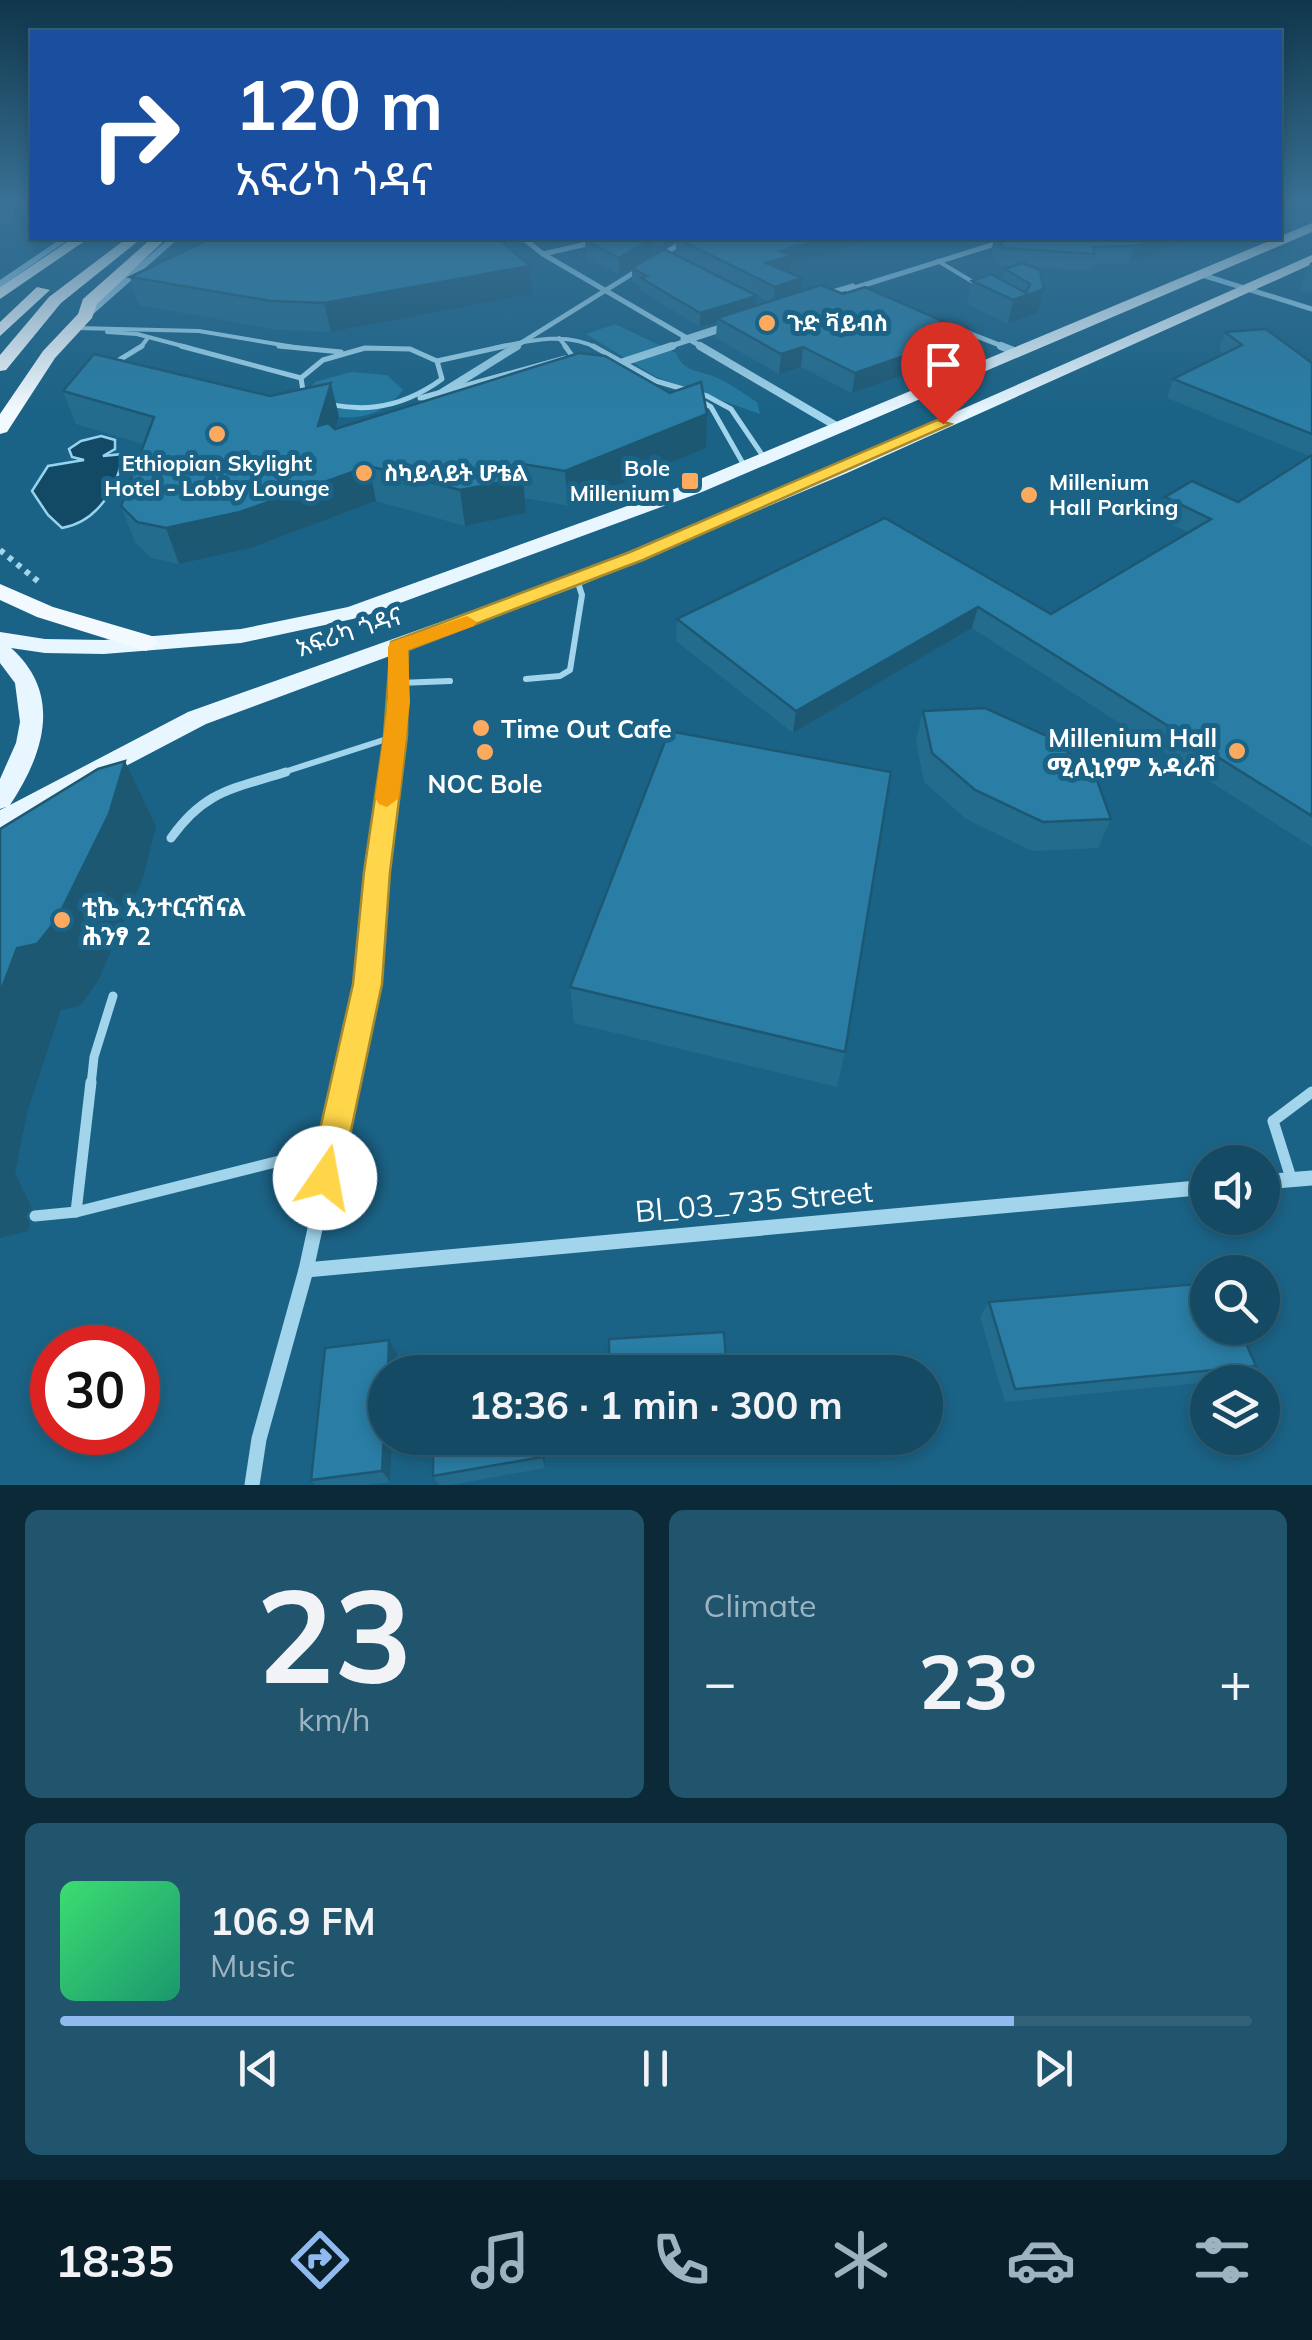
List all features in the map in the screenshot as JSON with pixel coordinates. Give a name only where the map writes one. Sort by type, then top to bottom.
[{"type":"highway","points":[[0,294],[32,272]]},
{"type":"highway","points":[[0,331],[36,296],[68,272]]},
{"type":"highway","points":[[0,366],[55,300],[91,272]]},
{"type":"highway","points":[[0,428],[49,354],[77,325],[89,302],[122,272]]},
{"type":"highway","points":[[0,591],[44,612],[146,643]]},
{"type":"main road","name":"አፍሪካ ጎዳና","points":[[0,639],[44,646],[241,636],[354,612],[695,488],[1203,272]]},
{"type":"main road","name":"አፍሪካ ጎዳና","points":[[0,822],[197,718],[577,580],[726,519],[1285,272]]},
{"type":"main road","points":[[0,650],[13,659],[32,692],[33,733],[13,783],[0,800]]},
{"type":"main road","points":[[0,850],[77,782]]},
{"type":"street","points":[[77,325],[136,272]]},
{"type":"street","points":[[573,272],[838,427]]},
{"type":"street","points":[[409,414],[635,272]]},
{"type":"street","points":[[870,292],[855,287],[853,286],[809,301],[855,287],[902,272]]},
{"type":"street","points":[[1199,274],[1312,309]]},
{"type":"street","points":[[684,339],[737,324]]},
{"type":"street","points":[[603,370],[737,324]]},
{"type":"street","points":[[588,374],[737,324]]},
{"type":"street","points":[[957,328],[1016,352]]},
{"type":"street","points":[[252,1485],[260,1439],[306,1270],[368,984],[377,872],[396,736],[398,647]]},
{"type":"street","points":[[1280,1181],[1312,1178]]},
{"type":"street","name":"Bl_03_735 Street","points":[[306,1270],[1190,1189]]},
{"type":"lane","points":[[956,272],[987,291]]},
{"type":"lane","points":[[77,325],[137,334],[301,378]]},
{"type":"lane","points":[[77,325],[199,330],[286,347],[350,352]]},
{"type":"lane","points":[[301,378],[323,360],[366,348],[410,350],[437,361],[536,338],[584,342],[656,381],[707,396],[731,408],[765,458]]},
{"type":"lane","points":[[559,338],[573,357]]},
{"type":"lane","points":[[107,367],[140,349],[148,339]]},
{"type":"lane","points":[[301,378],[304,397],[334,409],[378,410],[582,357]]},
{"type":"lane","points":[[593,358],[620,366],[663,392],[690,396],[711,408],[745,467]]},
{"type":"lane","points":[[420,398],[442,379],[437,361]]},
{"type":"lane","points":[[526,679],[560,676],[570,670],[582,595],[577,580]]},
{"type":"lane","points":[[399,683],[450,681]]},
{"type":"lane","points":[[172,838],[190,811],[211,796],[396,736]]},
{"type":"lane","points":[[76,1212],[94,1057],[113,996]]},
{"type":"lane","points":[[1292,1180],[1273,1121],[1312,1092]]},
{"type":"lane","points":[[35,1216],[76,1212],[331,1148]]},
{"type":"shaded area","points":[[615,324],[676,353],[687,368],[731,385],[757,402],[760,414],[656,377],[586,334]]},
{"type":"shaded area","points":[[351,372],[387,375],[403,390],[384,408],[362,416],[313,415],[298,400],[315,382]]},
{"type":"shaded area","points":[[101,436],[115,440],[115,449],[103,456],[123,454],[111,491],[86,519],[62,528],[32,491],[48,466],[84,460],[72,457],[69,449]]},
{"type":"building","points":[[140,272],[495,272],[324,303],[271,301],[130,277]]},
{"type":"building","points":[[640,272],[710,272],[757,296],[700,313],[641,278],[647,276]]},
{"type":"building","points":[[745,272],[788,272],[802,278],[775,287]]},
{"type":"building","points":[[1010,272],[1040,272],[1044,289],[1013,300],[972,281],[991,274],[1026,293],[1030,284]]},
{"type":"building","points":[[821,285],[843,294],[865,287],[970,333],[855,373],[803,347],[781,354],[717,318]]},
{"type":"building","points":[[1266,329],[1312,363],[1312,434],[1173,379],[1242,345],[1225,332]]},
{"type":"building","points":[[579,353],[605,356],[670,393],[701,382],[707,414],[565,471],[517,463],[523,478],[460,490],[369,466],[240,512],[166,528],[137,522],[121,506],[154,417],[63,391],[94,354],[270,396],[331,383],[318,426],[328,423],[335,429]]},
{"type":"building","points":[[1312,455],[1312,816],[978,607],[796,711],[677,619],[885,518],[1051,614],[1211,519],[1165,497],[1192,481],[1238,502]]},
{"type":"building","points":[[985,708],[1047,736],[1094,772],[1111,819],[1043,822],[975,790],[932,753],[923,711]]},
{"type":"building","points":[[669,731],[891,772],[845,1052],[570,987]]},
{"type":"building","points":[[125,761],[109,814],[57,919],[37,944],[17,948],[0,993],[0,829],[98,769]]},
{"type":"building","points":[[1190,1285],[1190,1345],[1247,1345],[1256,1365],[1190,1365],[1190,1372],[1015,1389],[989,1302]]},
{"type":"building","points":[[724,1332],[726,1355],[609,1355],[609,1339]]},
{"type":"building","points":[[389,1340],[389,1355],[368,1355],[368,1455],[383,1455],[382,1471],[311,1480],[325,1348]]},
{"type":"building","points":[[433,1455],[542,1455],[542,1457],[433,1476]]},
{"type":"slow traffic","points":[[387,798],[399,702],[398,647],[467,622]]},
{"type":"place","name":"ጉድ ቫይብስ","points":[[767,323]]},
{"type":"place","name":"Ethiopian Skylight Hotel - Lobby Lounge","points":[[217,434]]},
{"type":"place","name":"ስካይላይት ሆቴል","points":[[364,473]]},
{"type":"place","name":"Bole Millenium","points":[[690,481]]},
{"type":"place","name":"Millenium Hall Parking","points":[[1029,495]]},
{"type":"place","name":"Time Out Cafe","points":[[481,728]]},
{"type":"place","name":"Millenium Hall ሚሊኒየም አዳራሽ","points":[[1237,751]]},
{"type":"place","name":"NOC Bole","points":[[485,752]]},
{"type":"place","name":"ቲኬ ኢንተርናሽናል ሕንፃ 2","points":[[62,920]]},
{"type":"route","points":[[325,1178],[368,984],[377,872],[396,736],[398,647],[637,556],[943,424]]}]
